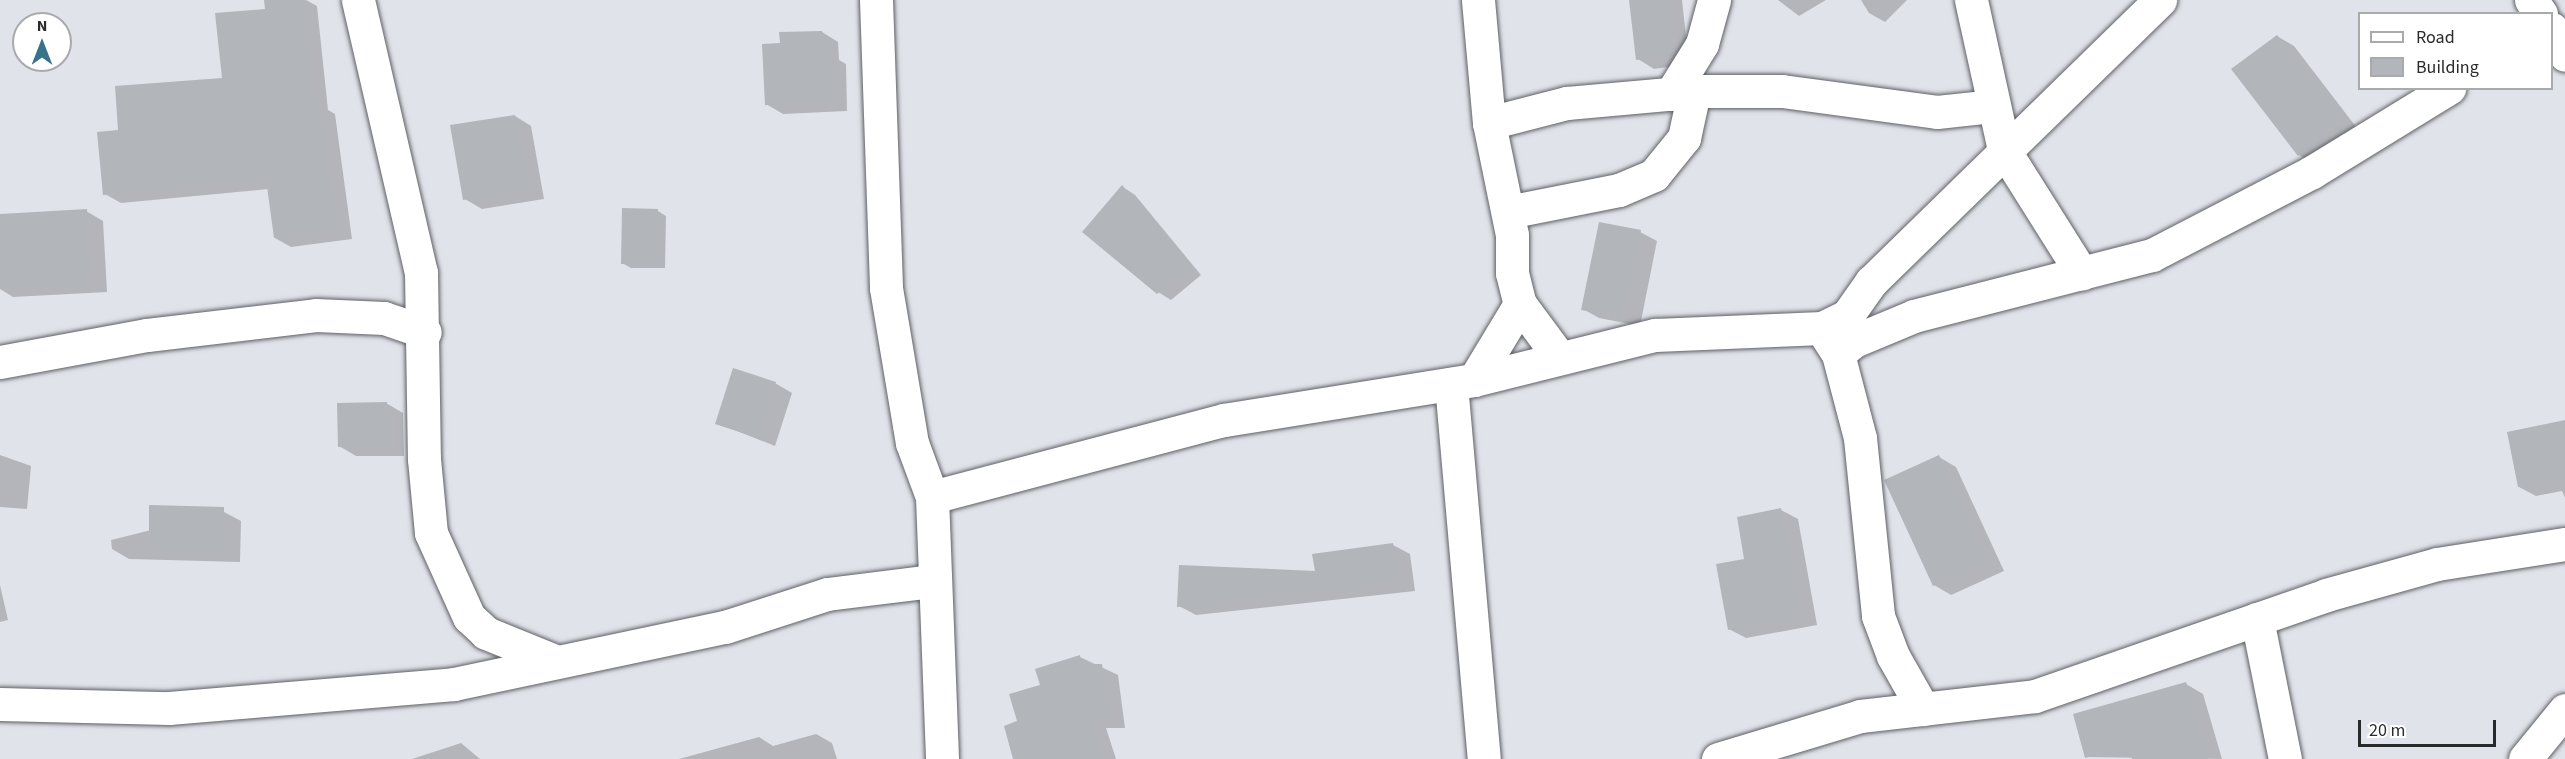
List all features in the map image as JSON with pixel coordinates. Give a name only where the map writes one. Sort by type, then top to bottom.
[{"type":"street","points":[[358,0],[413,227],[425,332],[426,498],[444,569],[469,617],[486,633],[555,661]]},
{"type":"street","points":[[876,0],[886,288],[912,443],[932,497],[932,581],[942,759]]},
{"type":"street","points":[[1478,0],[1489,123],[1508,212],[1520,304],[1560,358]]},
{"type":"street","points":[[1508,212],[1619,190],[1654,175],[1684,138],[1683,93],[1702,45],[1714,0]]},
{"type":"street","points":[[1971,0],[1992,106],[2004,150],[2082,274]]},
{"type":"street","points":[[1923,709],[1893,656],[1878,616],[1863,458],[1830,341],[1871,282],[2160,0]]},
{"type":"street","points":[[932,497],[1224,420],[1462,382],[1655,336],[1854,341],[1914,316],[2152,255],[2312,172],[2446,90]]},
{"type":"street","points":[[1489,123],[1566,103],[1683,93],[1782,91],[1937,112],[1992,106]]},
{"type":"street","points":[[1485,759],[1462,382],[1520,304]]},
{"type":"street","points":[[0,362],[147,336],[316,315],[384,318],[425,332]]},
{"type":"street","points":[[1718,759],[1860,716],[2035,696],[2257,619],[2437,564],[2565,544]]},
{"type":"street","points":[[0,704],[169,708],[453,684],[725,627],[827,594],[932,581]]},
{"type":"street","points":[[2257,619],[2285,759]]},
{"type":"street","points":[[2525,759],[2565,710]]},
{"type":"building","points":[[264,0],[302,0],[313,104],[319,103],[336,231],[274,238],[266,179],[103,195],[97,132],[118,130],[115,86],[222,78],[215,13],[265,9]]},
{"type":"building","points":[[1629,0],[1667,0],[1673,55],[1636,60]]},
{"type":"building","points":[[822,31],[823,53],[830,53],[831,103],[765,105],[762,44],[780,43],[779,32]]},
{"type":"building","points":[[2277,35],[2344,122],[2298,156],[2231,69]]},
{"type":"building","points":[[515,115],[528,190],[463,200],[450,125]]},
{"type":"building","points":[[1122,185],[1189,268],[1157,294],[1082,232]]},
{"type":"building","points":[[622,208],[658,209],[657,264],[621,264]]},
{"type":"building","points":[[87,209],[90,284],[0,288],[0,214]]},
{"type":"building","points":[[1599,222],[1641,230],[1623,317],[1581,310]]},
{"type":"building","points":[[733,368],[776,382],[758,438],[715,424]]},
{"type":"building","points":[[387,402],[388,447],[338,447],[337,403]]},
{"type":"building","points":[[2565,420],[2565,478],[2518,487],[2507,432]]},
{"type":"building","points":[[1939,455],[1988,562],[1933,586],[1884,480]]},
{"type":"building","points":[[149,505],[224,507],[224,553],[149,552]]},
{"type":"building","points":[[1781,508],[1801,616],[1728,630],[1716,564],[1744,559],[1737,517]]},
{"type":"building","points":[[1393,543],[1399,582],[1177,607],[1179,565],[1315,571],[1312,554]]},
{"type":"building","points":[[1080,655],[1081,664],[1102,664],[1109,719],[1090,720],[1102,759],[1013,759],[1004,726],[1017,721],[1009,694],[1040,685],[1035,669]]},
{"type":"building","points":[[2186,682],[2208,759],[2132,759],[2128,746],[2085,758],[2073,714]]}]
